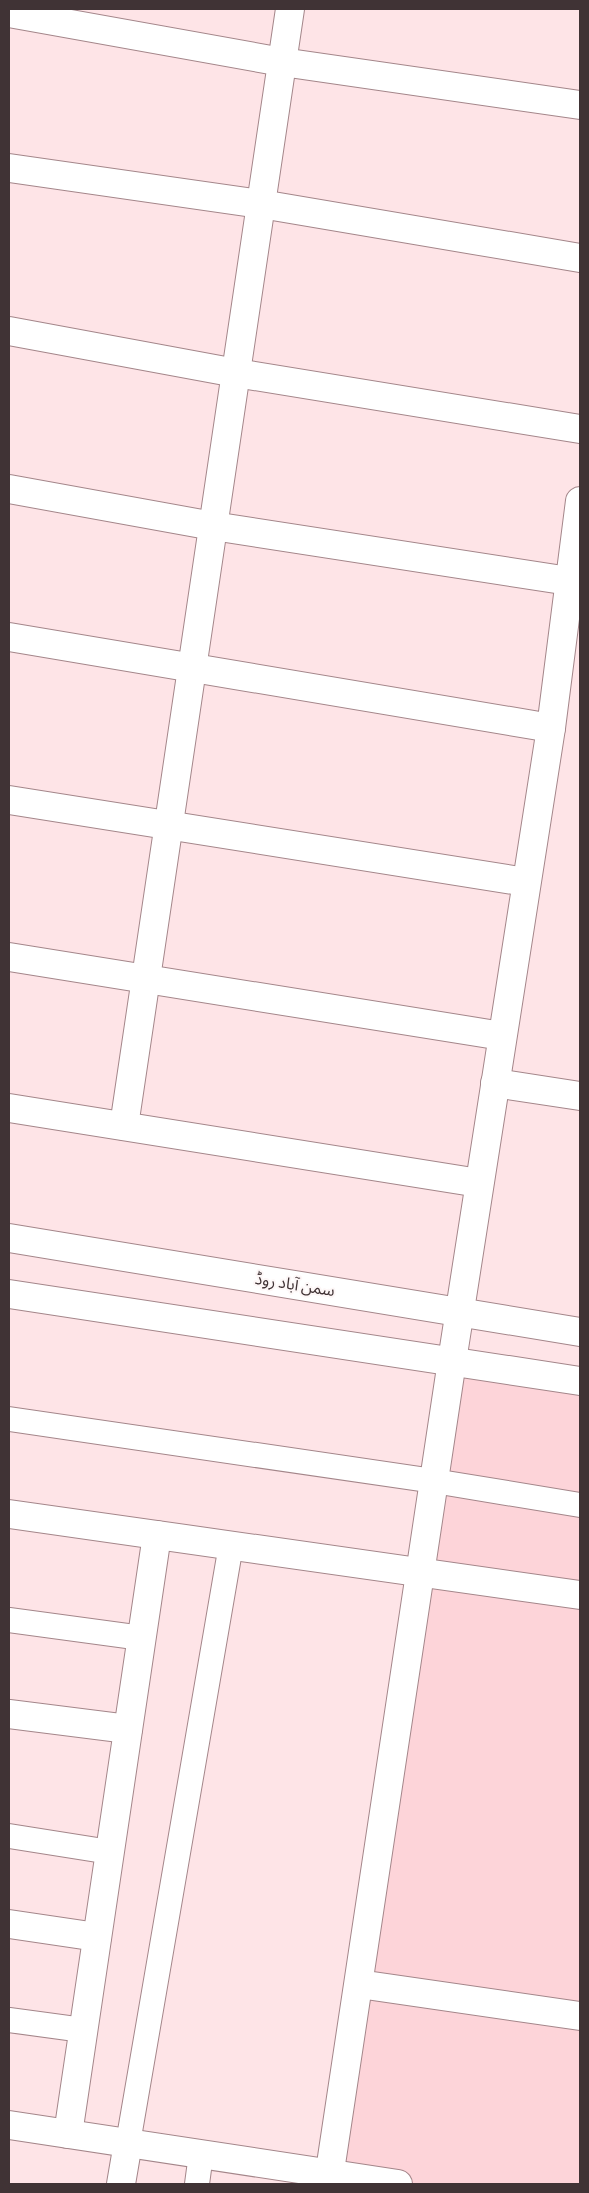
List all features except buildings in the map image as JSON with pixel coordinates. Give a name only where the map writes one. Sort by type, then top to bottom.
[{"type":"street","points":[[124,1126],[290,9]]},
{"type":"street","points":[[9,13],[282,62],[580,105]]},
{"type":"street","points":[[9,168],[261,204],[580,258]]},
{"type":"street","points":[[9,331],[236,373],[580,429]]},
{"type":"street","points":[[9,489],[213,526],[569,581]]},
{"type":"street","points":[[329,2179],[479,1183],[551,728],[580,501]]},
{"type":"street","points":[[9,637],[551,728]]},
{"type":"street","points":[[9,800],[526,882]]},
{"type":"street","points":[[9,957],[502,1036]]},
{"type":"street","points":[[495,1083],[580,1096]]},
{"type":"street","points":[[9,1108],[479,1183]]},
{"type":"street","name":"سمن آباد روڈ","points":[[9,1238],[580,1332]]},
{"type":"street","points":[[9,1294],[580,1381]]},
{"type":"street","points":[[9,1419],[434,1481],[580,1505]]},
{"type":"street","points":[[9,1514],[580,1595]]},
{"type":"street","points":[[68,2134],[157,1535]]},
{"type":"street","points":[[121,2184],[231,1545]]},
{"type":"street","points":[[9,1620],[142,1638]]},
{"type":"street","points":[[9,1714],[128,1729]]},
{"type":"street","points":[[9,1836],[110,1852]]},
{"type":"street","points":[[9,1924],[97,1938]]},
{"type":"street","points":[[359,1984],[580,2016]]},
{"type":"street","points":[[9,2020],[83,2030]]},
{"type":"street","points":[[9,2126],[202,2154],[329,2179],[398,2184]]},
{"type":"street","points":[[197,2184],[202,2154]]},
{"type":"shaded area","points":[[452,1361],[580,1380],[580,2184],[397,2184],[330,2174]]}]
